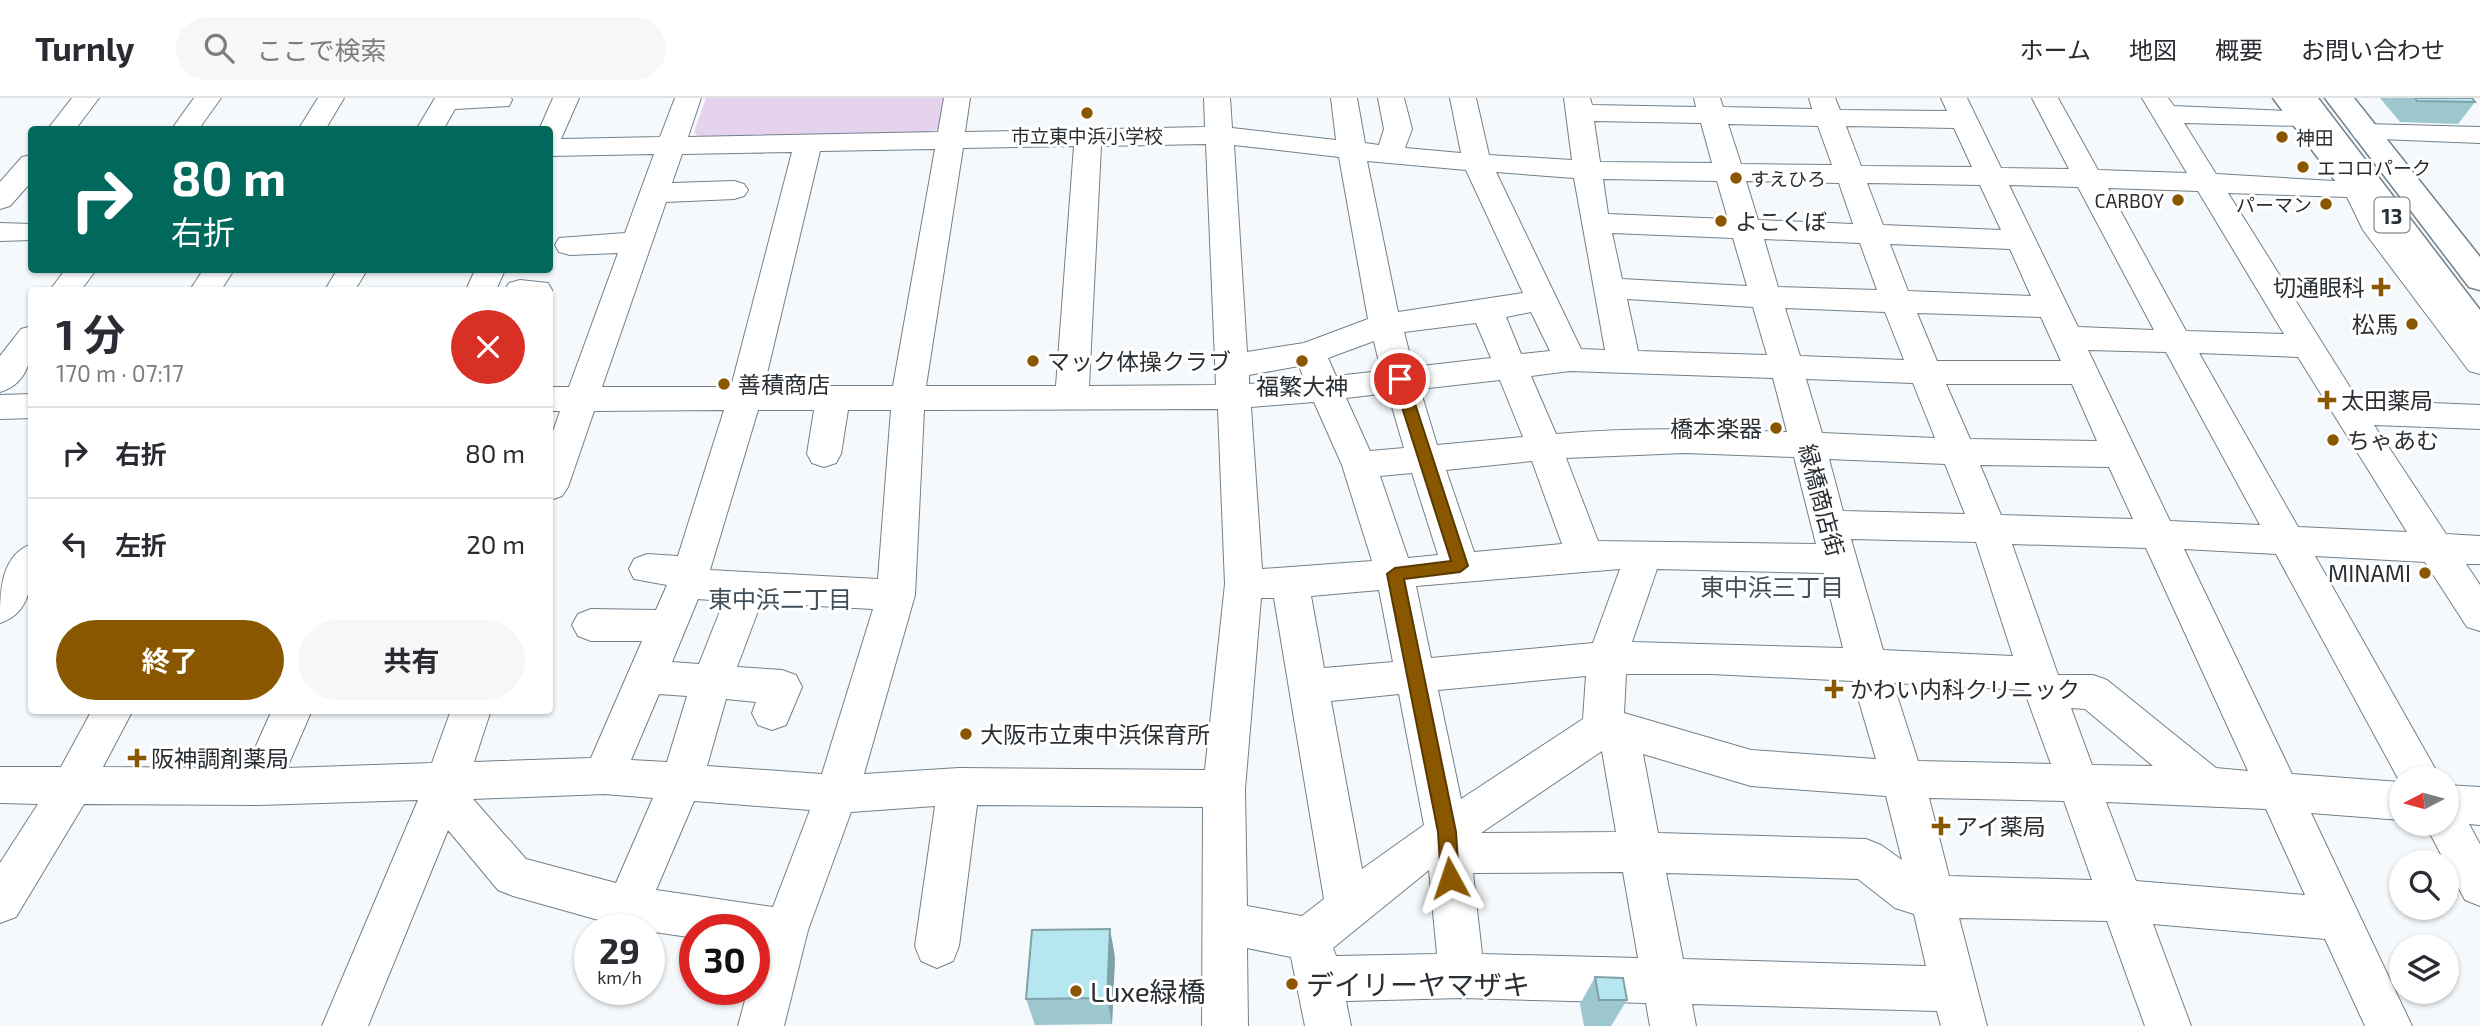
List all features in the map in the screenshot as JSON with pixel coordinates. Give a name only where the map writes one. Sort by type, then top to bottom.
[{"type":"main road","name":"13","points":[[2329,98],[2480,293]]},
{"type":"main road","points":[[2339,98],[2480,279]]},
{"type":"main road","name":"13","points":[[2298,105],[2480,333]]},
{"type":"main road","points":[[2298,105],[2480,350]]},
{"type":"street","points":[[63,126],[86,98]]},
{"type":"street","points":[[187,126],[208,98]]},
{"type":"street","points":[[314,126],[331,98]]},
{"type":"street","points":[[553,128],[566,98]]},
{"type":"street","points":[[553,469],[565,399],[638,242],[688,98]]},
{"type":"street","points":[[761,1026],[786,930],[837,794],[896,595],[908,398],[957,98]]},
{"type":"street","points":[[1217,98],[1244,584],[1224,789],[1225,1026]]},
{"type":"street","points":[[1344,98],[1353,160],[1386,324],[1400,379],[1460,566]]},
{"type":"street","points":[[1389,155],[1398,129],[1391,98]]},
{"type":"street","points":[[1463,98],[1477,163],[1570,360]]},
{"type":"street","points":[[2045,98],[2176,341],[2413,766]]},
{"type":"street","points":[[431,126],[447,100],[499,100]]},
{"type":"street","points":[[2159,106],[2298,105]]},
{"type":"street","points":[[1624,362],[1595,223],[1578,106],[1960,109],[2389,1026]]},
{"type":"street","points":[[2159,106],[2348,412],[2480,616]]},
{"type":"street","name":"緑橋商店街","points":[[1710,108],[1743,229],[1786,365],[1867,664],[1903,779],[1959,1007]]},
{"type":"street","points":[[1827,108],[1896,301],[1990,531],[2041,682],[2168,1026]]},
{"type":"street","points":[[2365,132],[2480,135]]},
{"type":"street","points":[[553,148],[1217,135],[1353,160]]},
{"type":"street","points":[[1072,395],[1088,138]]},
{"type":"street","points":[[604,776],[670,626],[688,578],[745,398],[808,142]]},
{"type":"street","points":[[1322,172],[1353,160],[1389,155],[1587,170],[2089,178],[2358,189],[2373,223],[2480,363]]},
{"type":"street","points":[[0,162],[28,162]]},
{"type":"street","points":[[0,200],[28,167]]},
{"type":"street","points":[[655,193],[734,190]]},
{"type":"street","points":[[2410,191],[2480,261]]},
{"type":"street","points":[[1595,223],[2021,240]]},
{"type":"street","points":[[569,245],[638,242]]},
{"type":"street","points":[[67,287],[79,273]]},
{"type":"street","points":[[1608,288],[1896,301],[2060,322],[2176,341],[2307,346]]},
{"type":"street","points":[[1233,381],[1386,324],[1487,311],[1542,299]]},
{"type":"street","points":[[1487,311],[1544,446],[1586,556]]},
{"type":"street","points":[[0,380],[28,342]]},
{"type":"street","points":[[1309,353],[1359,465],[1395,574],[1447,843],[1462,976]]},
{"type":"street","points":[[565,399],[1072,395],[1233,381],[1324,390],[1509,365],[1570,360],[1786,365],[1926,372],[2084,373]]},
{"type":"street","points":[[824,454],[833,398]]},
{"type":"street","points":[[0,407],[28,406]]},
{"type":"street","points":[[2348,412],[2480,417]]},
{"type":"street","points":[[1359,465],[1613,440],[1958,452],[2122,454]]},
{"type":"street","points":[[1828,524],[1990,531],[2159,534],[2480,550]]},
{"type":"street","points":[[1244,584],[1290,583],[1586,556],[1644,554],[1838,559]]},
{"type":"street","points":[[1644,554],[1607,658],[1610,728],[1639,852],[1673,1026]]},
{"type":"street","points":[[0,608],[28,564]]},
{"type":"street","points":[[646,569],[748,587],[896,595]]},
{"type":"street","points":[[1290,583],[1347,906]]},
{"type":"street","points":[[627,906],[681,782],[712,681],[748,587]]},
{"type":"street","points":[[592,625],[670,626]]},
{"type":"street","points":[[1309,686],[1607,658],[1712,658],[1867,664],[2041,682],[2093,692],[2207,786]]},
{"type":"street","points":[[648,677],[782,687],[772,713]]},
{"type":"street","points":[[0,902],[72,786],[111,714]]},
{"type":"street","points":[[258,787],[290,714]]},
{"type":"street","points":[[345,1026],[444,788],[470,714]]},
{"type":"street","points":[[1610,728],[1751,768],[1903,779],[2207,786],[2389,800]]},
{"type":"street","points":[[1328,1026],[1314,959],[1347,906],[1447,843],[1610,728]]},
{"type":"street","points":[[0,785],[444,788],[604,776],[837,794],[959,786],[1224,789]]},
{"type":"street","points":[[937,946],[959,786]]},
{"type":"street","points":[[444,788],[513,876],[627,906],[786,930]]},
{"type":"street","points":[[2459,805],[2480,806]]},
{"type":"street","points":[[2453,836],[2480,886]]},
{"type":"street","points":[[1447,843],[1866,859],[1910,892],[1931,895],[2122,901],[2338,919]]},
{"type":"street","points":[[1226,928],[1247,928],[1314,959],[1462,976],[1666,982],[1959,1007]]},
{"type":"shaded area","points":[[706,98],[945,98],[940,128],[925,135],[699,138],[694,132]]},
{"type":"building","points":[[2415,98],[2472,98],[2475,102],[2417,101]]},
{"type":"building","points":[[1110,929],[1107,998],[1026,999],[1032,930]]},
{"type":"building","points":[[1595,977],[1623,978],[1627,1000],[1599,1000]]},
{"type":"place","name":"市立東中浜小学校","points":[[1087,113]]},
{"type":"place","name":"神田","points":[[2282,137]]},
{"type":"place","name":"エコロパーク","points":[[2303,167]]},
{"type":"place","name":"すえひろ","points":[[1736,178]]},
{"type":"place","name":"CARBOY","points":[[2178,200]]},
{"type":"place","name":"パーマン","points":[[2326,204]]},
{"type":"place","name":"よこくぼ","points":[[1721,221]]},
{"type":"place","name":"切通眼科","points":[[2381,287]]},
{"type":"place","name":"松馬","points":[[2412,324]]},
{"type":"place","name":"マック体操クラブ","points":[[1033,361]]},
{"type":"place","name":"福繁大神","points":[[1302,361]]},
{"type":"place","name":"善積商店","points":[[724,384]]},
{"type":"place","name":"太田薬局","points":[[2327,400]]},
{"type":"place","name":"橋本楽器","points":[[1776,428]]},
{"type":"place","name":"ちゃあむ","points":[[2333,440]]},
{"type":"place","name":"MINAMI","points":[[2425,573]]},
{"type":"place","name":"かわい内科クリニック","points":[[1834,689]]},
{"type":"place","name":"大阪市立東中浜保育所","points":[[966,734]]},
{"type":"place","name":"阪神調剤薬局","points":[[137,758]]},
{"type":"place","name":"アイ薬局","points":[[1941,826]]},
{"type":"place","name":"デイリーヤマザキ","points":[[1292,984]]},
{"type":"place","name":"Luxe緑橋","points":[[1076,991]]},
{"type":"district","name":"東中浜三丁目","points":[[1772,586]]},
{"type":"district","name":"東中浜二丁目","points":[[780,598]]},
{"type":"route","points":[[1400,379],[1460,566],[1395,574],[1447,832],[1450,878]]}]
